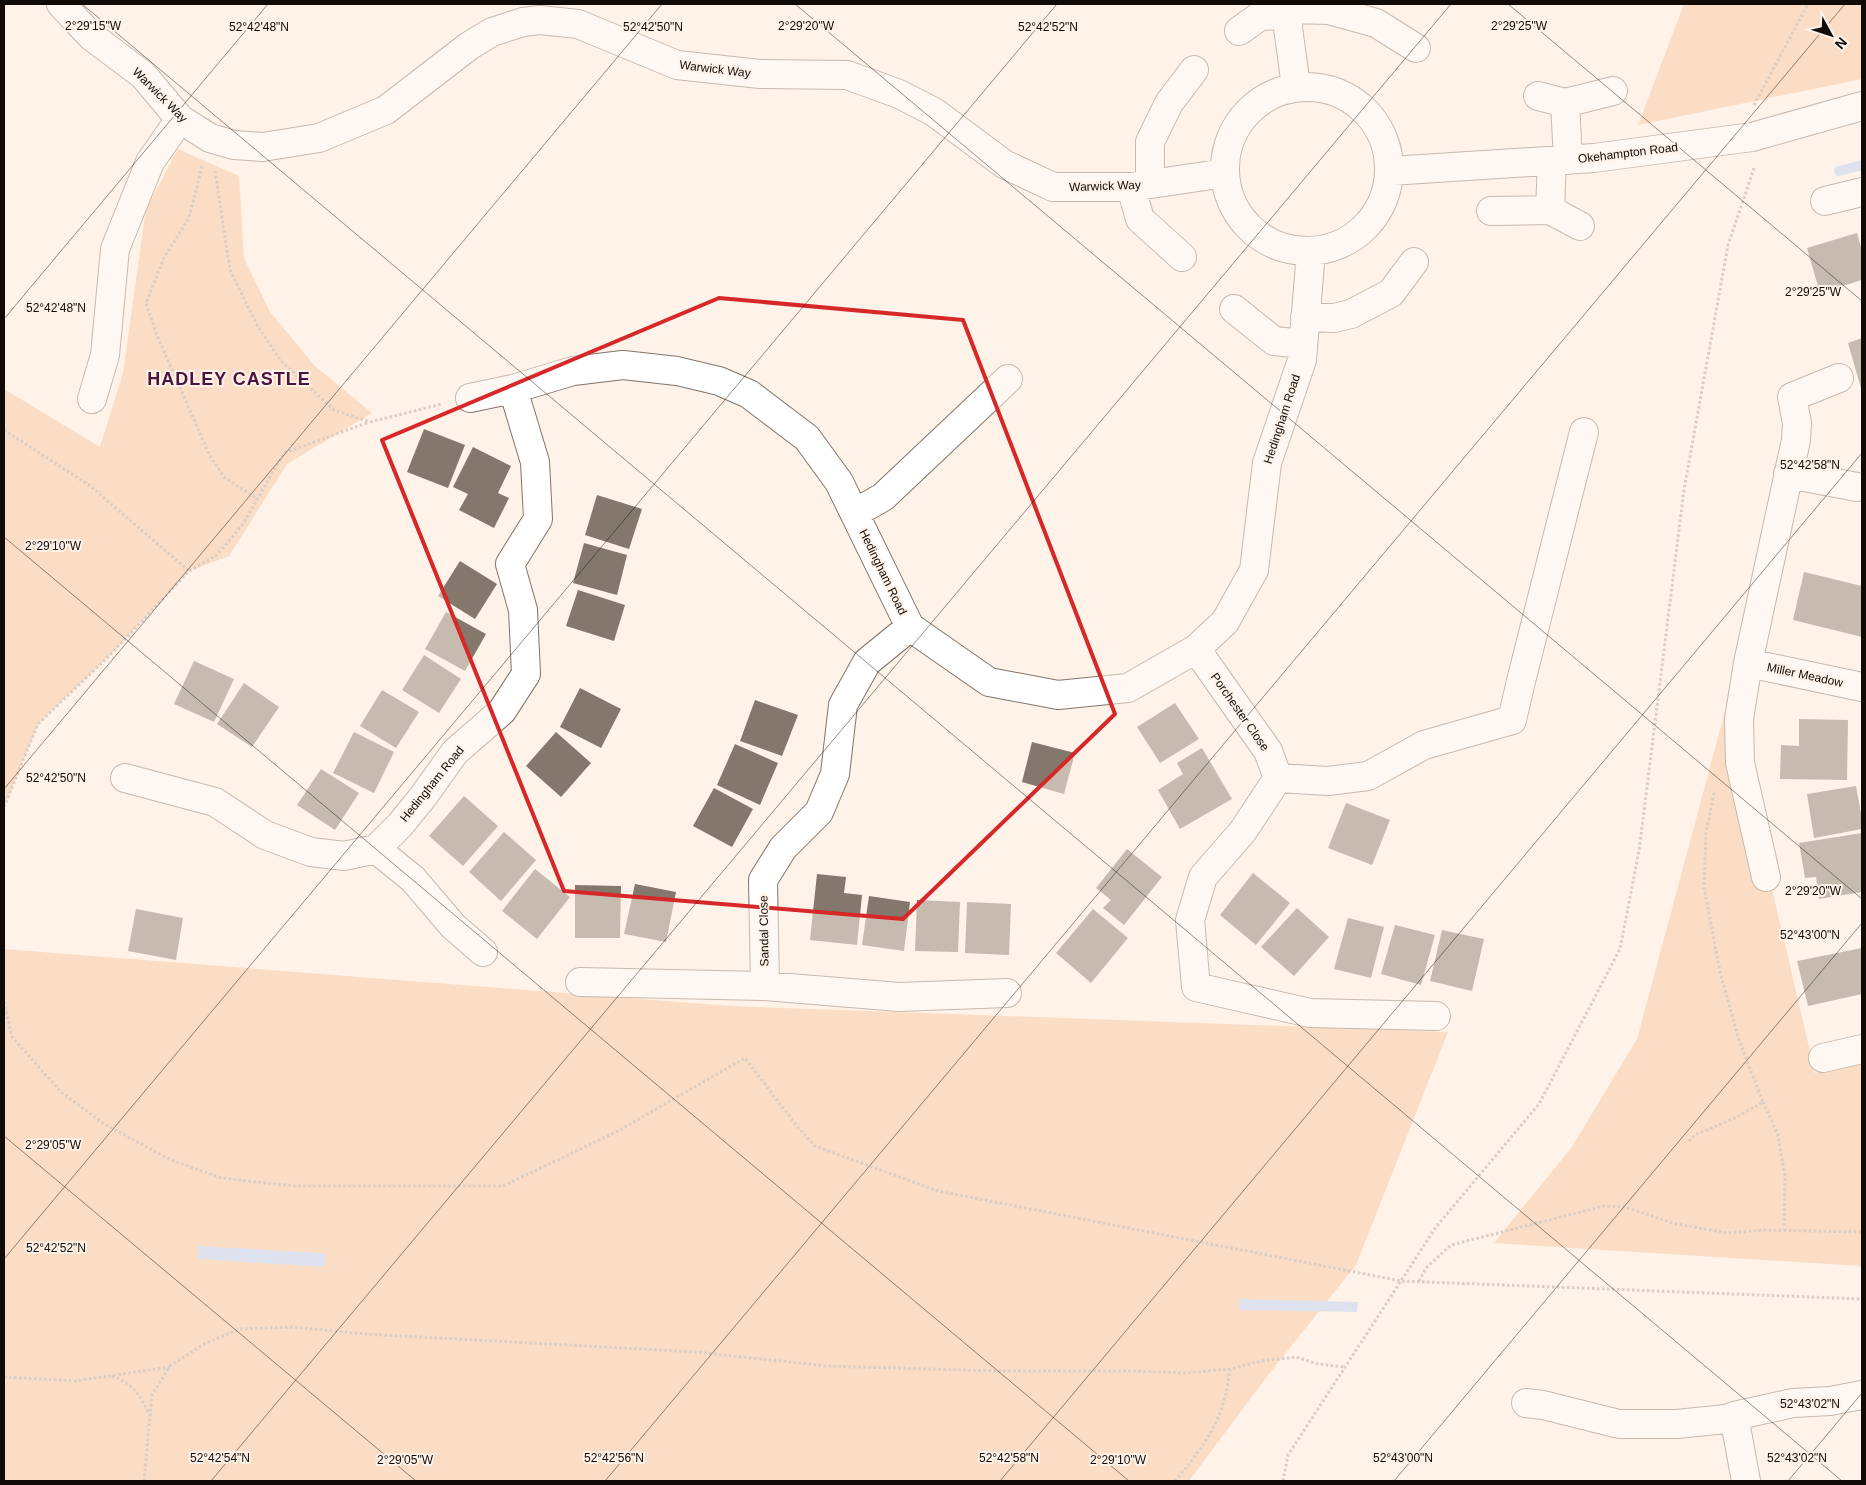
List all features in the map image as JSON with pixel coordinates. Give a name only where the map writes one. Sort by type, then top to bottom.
[{"type":"street","name":"Warwick Way","points":[[61,4],[91,36],[143,75],[180,119],[210,138],[234,145],[264,147],[319,138],[386,110],[469,46],[522,13],[540,20],[578,24],[677,65],[760,74],[847,76],[898,94],[934,112],[1004,164],[1053,187],[1141,185],[1225,174]]},
{"type":"street","points":[[1239,32],[1260,16],[1289,9],[1329,10],[1376,23],[1416,48]]},
{"type":"street","points":[[1289,9],[1288,28],[1296,86]]},
{"type":"street","points":[[1182,256],[1140,219],[1141,185],[1150,142],[1168,104],[1194,70]]},
{"type":"street","points":[[1296,86],[1330,89],[1355,102],[1374,120],[1386,144],[1390,171],[1386,196],[1374,218],[1357,235],[1336,247],[1311,252],[1286,249],[1262,238],[1243,221],[1230,198],[1225,174],[1228,148],[1238,124],[1255,105],[1278,92],[1296,86]]},
{"type":"street","points":[[1538,96],[1565,103],[1613,92]]},
{"type":"street","points":[[1550,210],[1560,160],[1565,103]]},
{"type":"street","name":"Okehampton Road","points":[[1390,171],[1594,158],[1752,137],[1862,106]]},
{"type":"street","points":[[92,399],[105,355],[115,249],[150,162],[180,119]]},
{"type":"street","points":[[1825,201],[1862,192]]},
{"type":"street","points":[[1491,211],[1550,210],[1580,226]]},
{"type":"street","name":"Hedingham Road","points":[[470,398],[513,389],[573,371],[623,365],[677,371],[718,381],[749,394],[807,438],[839,482],[910,627],[989,682],[1058,695],[1128,688],[1196,649],[1225,622],[1254,570],[1266,463],[1302,360],[1311,252]]},
{"type":"street","points":[[1234,309],[1274,341],[1334,318],[1351,314],[1391,293],[1414,262]]},
{"type":"street","points":[[1766,878],[1740,763],[1739,719],[1748,663],[1796,440],[1797,424],[1792,397],[1839,378]]},
{"type":"street","points":[[855,513],[883,497],[1008,379]]},
{"type":"street","name":"Hedingham Road","points":[[376,849],[400,825],[455,752],[502,711],[526,674],[523,610],[510,564],[538,519],[535,462],[513,389]]},
{"type":"street","points":[[1436,1016],[1310,1013],[1196,987],[1190,920],[1203,877],[1243,831],[1278,778],[1328,781],[1368,776],[1424,745],[1512,720],[1520,681],[1584,432]]},
{"type":"street","points":[[1788,474],[1857,488]]},
{"type":"street","name":"Sandal Close","points":[[764,986],[763,880],[783,848],[819,812],[835,774],[843,705],[867,662],[910,627]]},
{"type":"street","name":"Porchester Close","points":[[1196,649],[1268,751],[1278,778]]},
{"type":"street","name":"Miller Meadow","points":[[1748,663],[1862,687]]},
{"type":"street","points":[[125,778],[215,802],[265,835],[311,852],[344,856],[376,849],[413,879],[453,926],[484,952]]},
{"type":"street","points":[[580,982],[764,986],[898,997],[1007,993]]},
{"type":"street","points":[[1823,1058],[1862,1049]]},
{"type":"street","points":[[1526,1403],[1543,1405],[1618,1424],[1677,1424],[1726,1419],[1793,1403],[1830,1401],[1862,1395]]},
{"type":"street","points":[[1734,1416],[1746,1481]]},
{"type":"path","points":[[1284,1481],[1288,1455],[1436,1227],[1539,1104],[1620,949],[1639,851],[1684,490],[1728,245],[1757,160],[1748,117],[1808,4]]},
{"type":"path","points":[[210,138],[230,270],[257,325],[281,362],[334,410],[370,422]]},
{"type":"path","points":[[210,138],[188,218],[164,258],[146,303],[156,333],[210,456],[225,478],[258,499]]},
{"type":"path","points":[[4,806],[38,724],[109,656],[189,571],[217,555],[243,524],[284,454],[370,422],[470,398]]},
{"type":"path","points":[[4,430],[89,485],[189,571]]},
{"type":"path","points":[[1716,784],[1706,833],[1704,887],[1720,972],[1739,1040],[1778,1135],[1784,1176],[1784,1230]]},
{"type":"path","points":[[4,1002],[12,1037],[61,1092],[104,1124],[146,1147],[171,1160],[221,1178],[294,1186],[503,1186],[618,1132],[745,1058],[796,1125],[815,1146],[938,1192],[1401,1281],[1862,1299]]},
{"type":"path","points":[[1689,1141],[1695,1135],[1735,1118],[1763,1102]]},
{"type":"path","points":[[1419,1281],[1426,1268],[1451,1245],[1604,1206],[1625,1207],[1672,1222],[1726,1233],[1784,1230],[1862,1232]]},
{"type":"path","points":[[4,1377],[76,1381],[170,1366],[204,1344],[240,1329],[291,1327],[374,1335],[696,1352],[827,1366],[997,1371],[1186,1372],[1230,1368],[1266,1360],[1296,1357],[1318,1364],[1345,1367]]},
{"type":"path","points":[[144,1481],[152,1395],[170,1366]]},
{"type":"path","points":[[1175,1481],[1197,1454],[1212,1430],[1222,1409],[1230,1368]]},
{"type":"path","points":[[111,1376],[122,1380],[135,1390],[150,1414]]},
{"type":"highlighted area","points":[[719,298],[963,320],[1115,714],[903,919],[564,891],[382,440]]},
{"type":"shaded area","points":[[1684,4],[1862,4],[1862,79],[1638,125]]},
{"type":"shaded area","points":[[178,149],[239,176],[244,258],[270,312],[315,366],[372,413],[287,464],[229,556],[189,571],[109,656],[38,724],[4,807],[4,389],[100,447],[123,373],[146,209]]},
{"type":"shaded area","points":[[1728,700],[1815,1073],[1862,1064],[1862,1266],[1494,1243],[1572,1147],[1637,1039]]},
{"type":"shaded area","points":[[4,949],[730,1006],[1448,1032],[1356,1265],[1265,1379],[1189,1481],[4,1481]]},
{"type":"water","points":[[198,1246],[326,1253],[325,1267],[198,1259]]},
{"type":"water","points":[[1239,1299],[1358,1302],[1357,1312],[1239,1310]]},
{"type":"building","points":[[1857,233],[1862,251],[1862,280],[1820,293],[1807,248]]},
{"type":"building","points":[[1862,338],[1862,392],[1848,343]]},
{"type":"building","points":[[424,429],[465,445],[448,488],[407,472]]},
{"type":"building","points":[[473,447],[511,466],[498,493],[509,498],[494,528],[459,510],[468,494],[453,487]]},
{"type":"building","points":[[597,495],[642,509],[629,549],[585,535]]},
{"type":"building","points":[[584,543],[627,555],[617,595],[573,583]]},
{"type":"building","points":[[460,561],[497,584],[475,619],[438,596]]},
{"type":"building","points":[[1804,572],[1862,586],[1862,637],[1793,620]]},
{"type":"building","points":[[578,590],[625,605],[614,641],[566,626]]},
{"type":"building","points":[[446,612],[486,634],[465,671],[425,649]]},
{"type":"building","points":[[424,655],[461,679],[439,713],[402,690]]},
{"type":"building","points":[[194,661],[234,679],[214,722],[174,704]]},
{"type":"building","points":[[244,683],[279,707],[252,747],[217,724]]},
{"type":"building","points":[[580,688],[621,709],[601,748],[560,727]]},
{"type":"building","points":[[382,690],[419,712],[396,748],[360,726]]},
{"type":"building","points":[[755,700],[798,715],[782,756],[740,741]]},
{"type":"building","points":[[1175,703],[1199,739],[1160,763],[1137,727]]},
{"type":"building","points":[[1799,719],[1848,720],[1847,780],[1780,779],[1781,745],[1799,746]]},
{"type":"building","points":[[354,732],[394,752],[374,793],[333,773]]},
{"type":"building","points":[[556,732],[591,763],[561,797],[526,766]]},
{"type":"building","points":[[1032,742],[1075,753],[1064,794],[1022,782]]},
{"type":"building","points":[[735,744],[778,763],[760,805],[717,785]]},
{"type":"building","points":[[1202,748],[1232,799],[1180,829],[1158,790],[1183,774],[1177,763]]},
{"type":"building","points":[[321,769],[359,793],[335,830],[297,805]]},
{"type":"building","points":[[1856,786],[1862,829],[1814,838],[1807,794]]},
{"type":"building","points":[[714,788],[753,809],[732,847],[693,826]]},
{"type":"building","points":[[464,796],[498,826],[463,866],[429,836]]},
{"type":"building","points":[[1346,803],[1390,820],[1372,865],[1328,848]]},
{"type":"building","points":[[504,832],[536,860],[501,901],[469,872]]},
{"type":"building","points":[[1862,833],[1862,892],[1819,899],[1816,877],[1805,878],[1799,843]]},
{"type":"building","points":[[1127,849],[1162,877],[1124,925],[1103,908],[1111,900],[1096,888]]},
{"type":"building","points":[[535,869],[570,897],[537,939],[502,911]]},
{"type":"building","points":[[1253,873],[1290,903],[1256,945],[1220,915]]},
{"type":"building","points":[[817,874],[846,877],[844,893],[862,895],[857,945],[810,940]]},
{"type":"building","points":[[635,884],[676,892],[666,942],[624,934]]},
{"type":"building","points":[[575,885],[621,886],[620,938],[575,938]]},
{"type":"building","points":[[869,896],[910,902],[904,951],[862,945]]},
{"type":"building","points":[[917,900],[960,902],[958,952],[915,951]]},
{"type":"building","points":[[967,902],[1011,904],[1009,955],[965,953]]},
{"type":"building","points":[[1297,908],[1329,937],[1294,976],[1261,947]]},
{"type":"building","points":[[136,909],[183,918],[176,960],[128,951]]},
{"type":"building","points":[[1093,909],[1128,938],[1091,983],[1056,953]]},
{"type":"building","points":[[1348,918],[1384,927],[1371,978],[1334,969]]},
{"type":"building","points":[[1395,925],[1435,935],[1421,985],[1381,974]]},
{"type":"building","points":[[1442,930],[1484,939],[1472,991],[1430,981]]},
{"type":"building","points":[[1862,948],[1862,994],[1808,1006],[1797,961]]},
{"type":"waterway","points":[[1839,171],[1862,165]]},
{"type":"district","name":"HADLEY CASTLE","points":[[229,379]]}]
